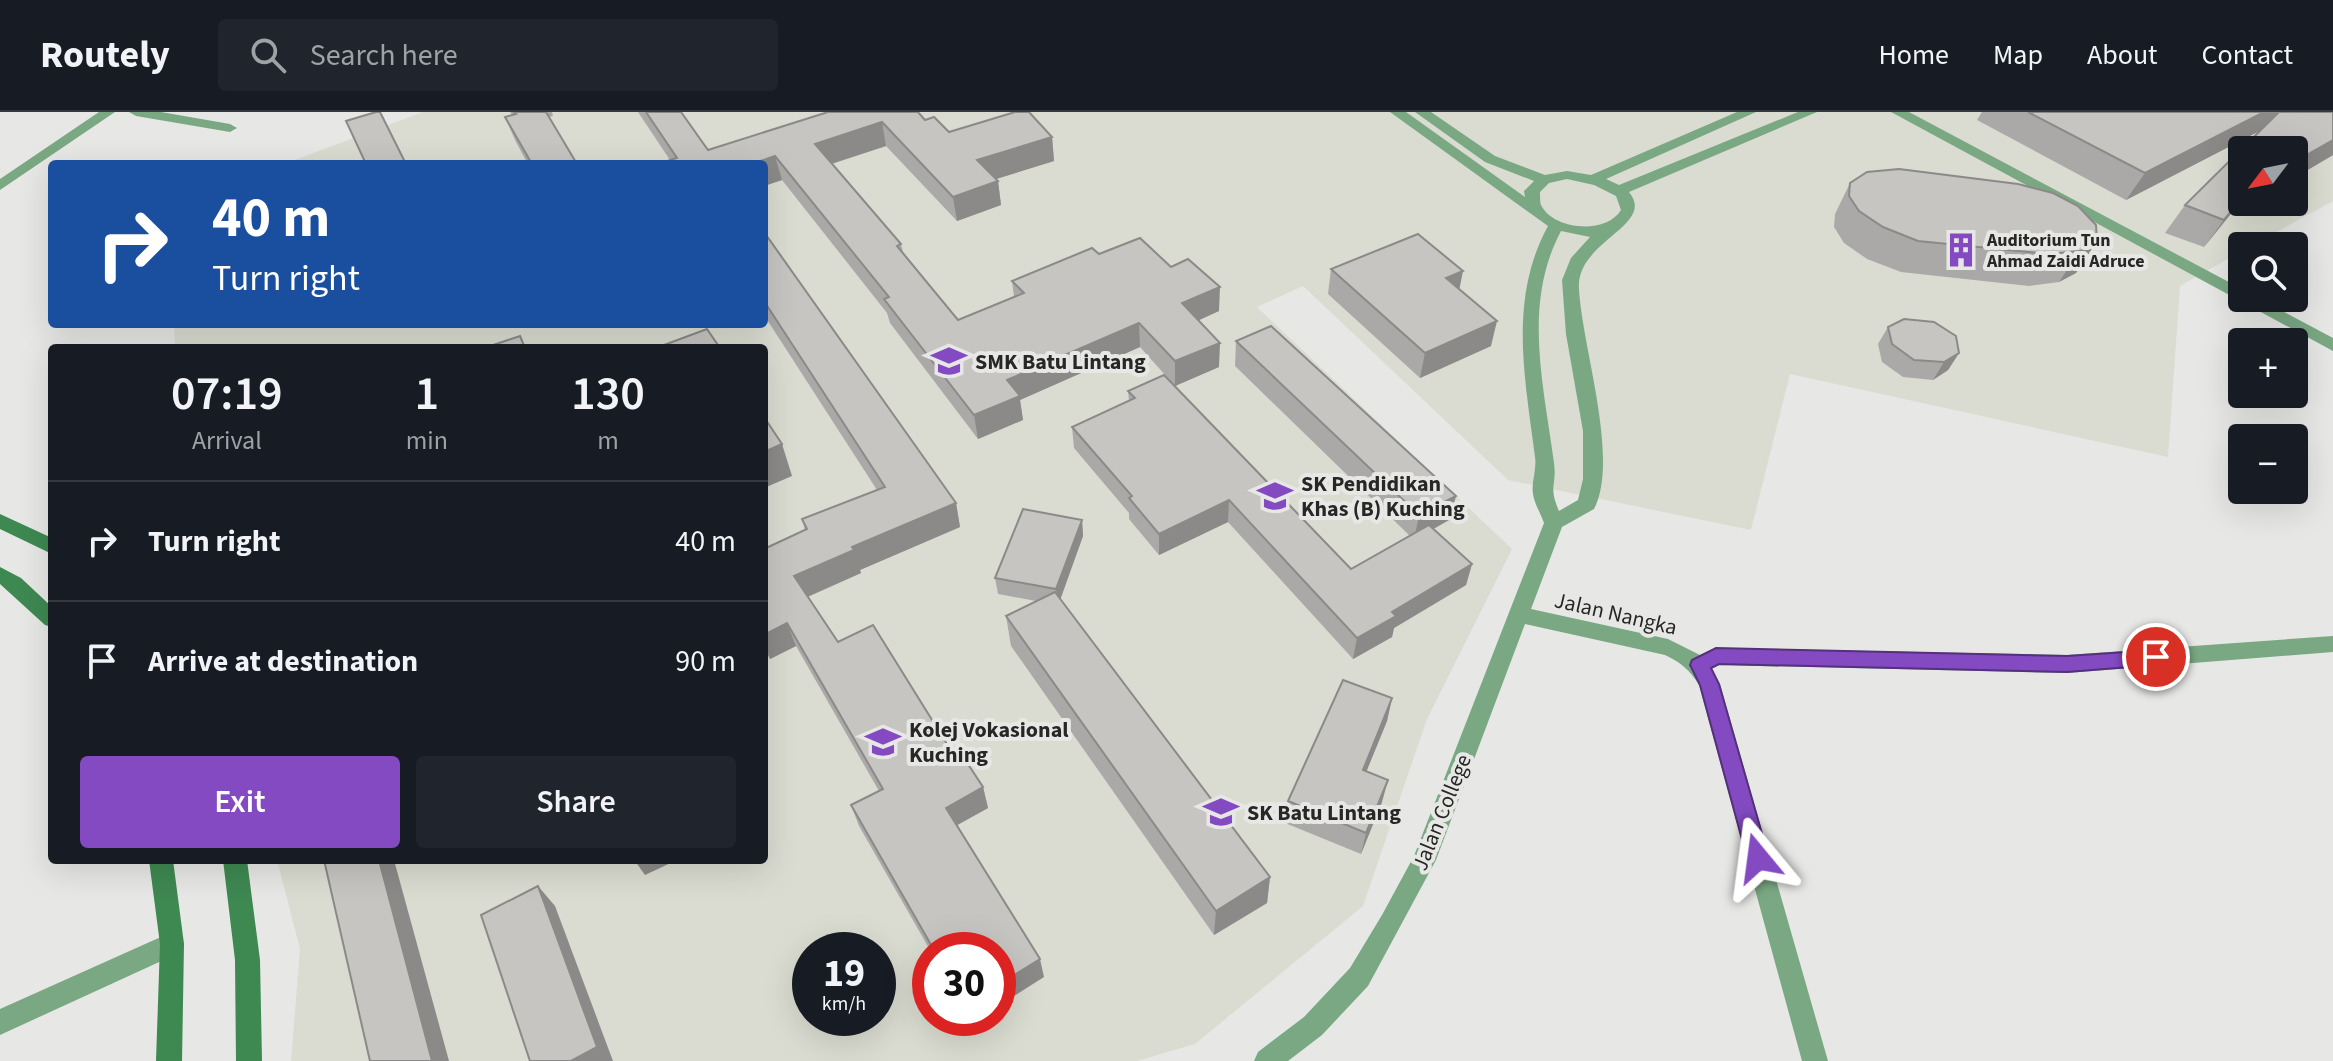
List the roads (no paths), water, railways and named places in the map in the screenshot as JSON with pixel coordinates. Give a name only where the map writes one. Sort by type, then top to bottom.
[{"type":"main road","points":[[0,521],[48,545]]},
{"type":"main road","points":[[0,575],[14,583],[48,615]]},
{"type":"main road","points":[[162,864],[172,944],[169,1061]]},
{"type":"main road","points":[[236,864],[243,904],[252,1006],[249,1061]]},
{"type":"street","points":[[0,186],[108,112]]},
{"type":"street","points":[[136,112],[230,128]]},
{"type":"street","points":[[1397,112],[1556,225],[1585,231],[1612,228]]},
{"type":"street","points":[[1422,112],[1490,159],[1544,180]]},
{"type":"street","points":[[1594,179],[1749,112]]},
{"type":"street","points":[[1618,191],[1810,112]]},
{"type":"street","points":[[1898,112],[2228,288]]},
{"type":"street","points":[[1916,112],[1955,141]]},
{"type":"street","points":[[0,170],[19,173]]},
{"type":"street","points":[[1538,213],[1531,198],[1537,185],[1544,180],[1567,175],[1594,179],[1618,191],[1627,201],[1628,211],[1623,220],[1585,247],[1570,274],[1574,346],[1592,415],[1594,478],[1587,504],[1554,523],[1542,494],[1546,469],[1529,297],[1541,248],[1556,225]]},
{"type":"street","points":[[2272,312],[2333,345]]},
{"type":"street","name":"Jalan College","points":[[1267,1061],[1313,1026],[1359,977],[1391,923],[1424,860],[1554,523]]},
{"type":"street","name":"Jalan Nangka","points":[[1519,615],[1668,647],[1684,653],[1699,665]]},
{"type":"street","points":[[1815,1061],[1709,684],[1699,665],[1716,656],[2067,664],[2333,644]]},
{"type":"street","points":[[0,1022],[172,944]]},
{"type":"place","name":"Auditorium Tun Ahmad Zaidi Adruce","points":[[1961,250]]},
{"type":"place","name":"SMK Batu Lintang","points":[[949,361]]},
{"type":"place","name":"SK Pendidikan Khas (B) Kuching","points":[[1275,496]]},
{"type":"place","name":"Kolej Vokasional Kuching","points":[[883,742]]},
{"type":"place","name":"SK Batu Lintang","points":[[1221,812]]}]
